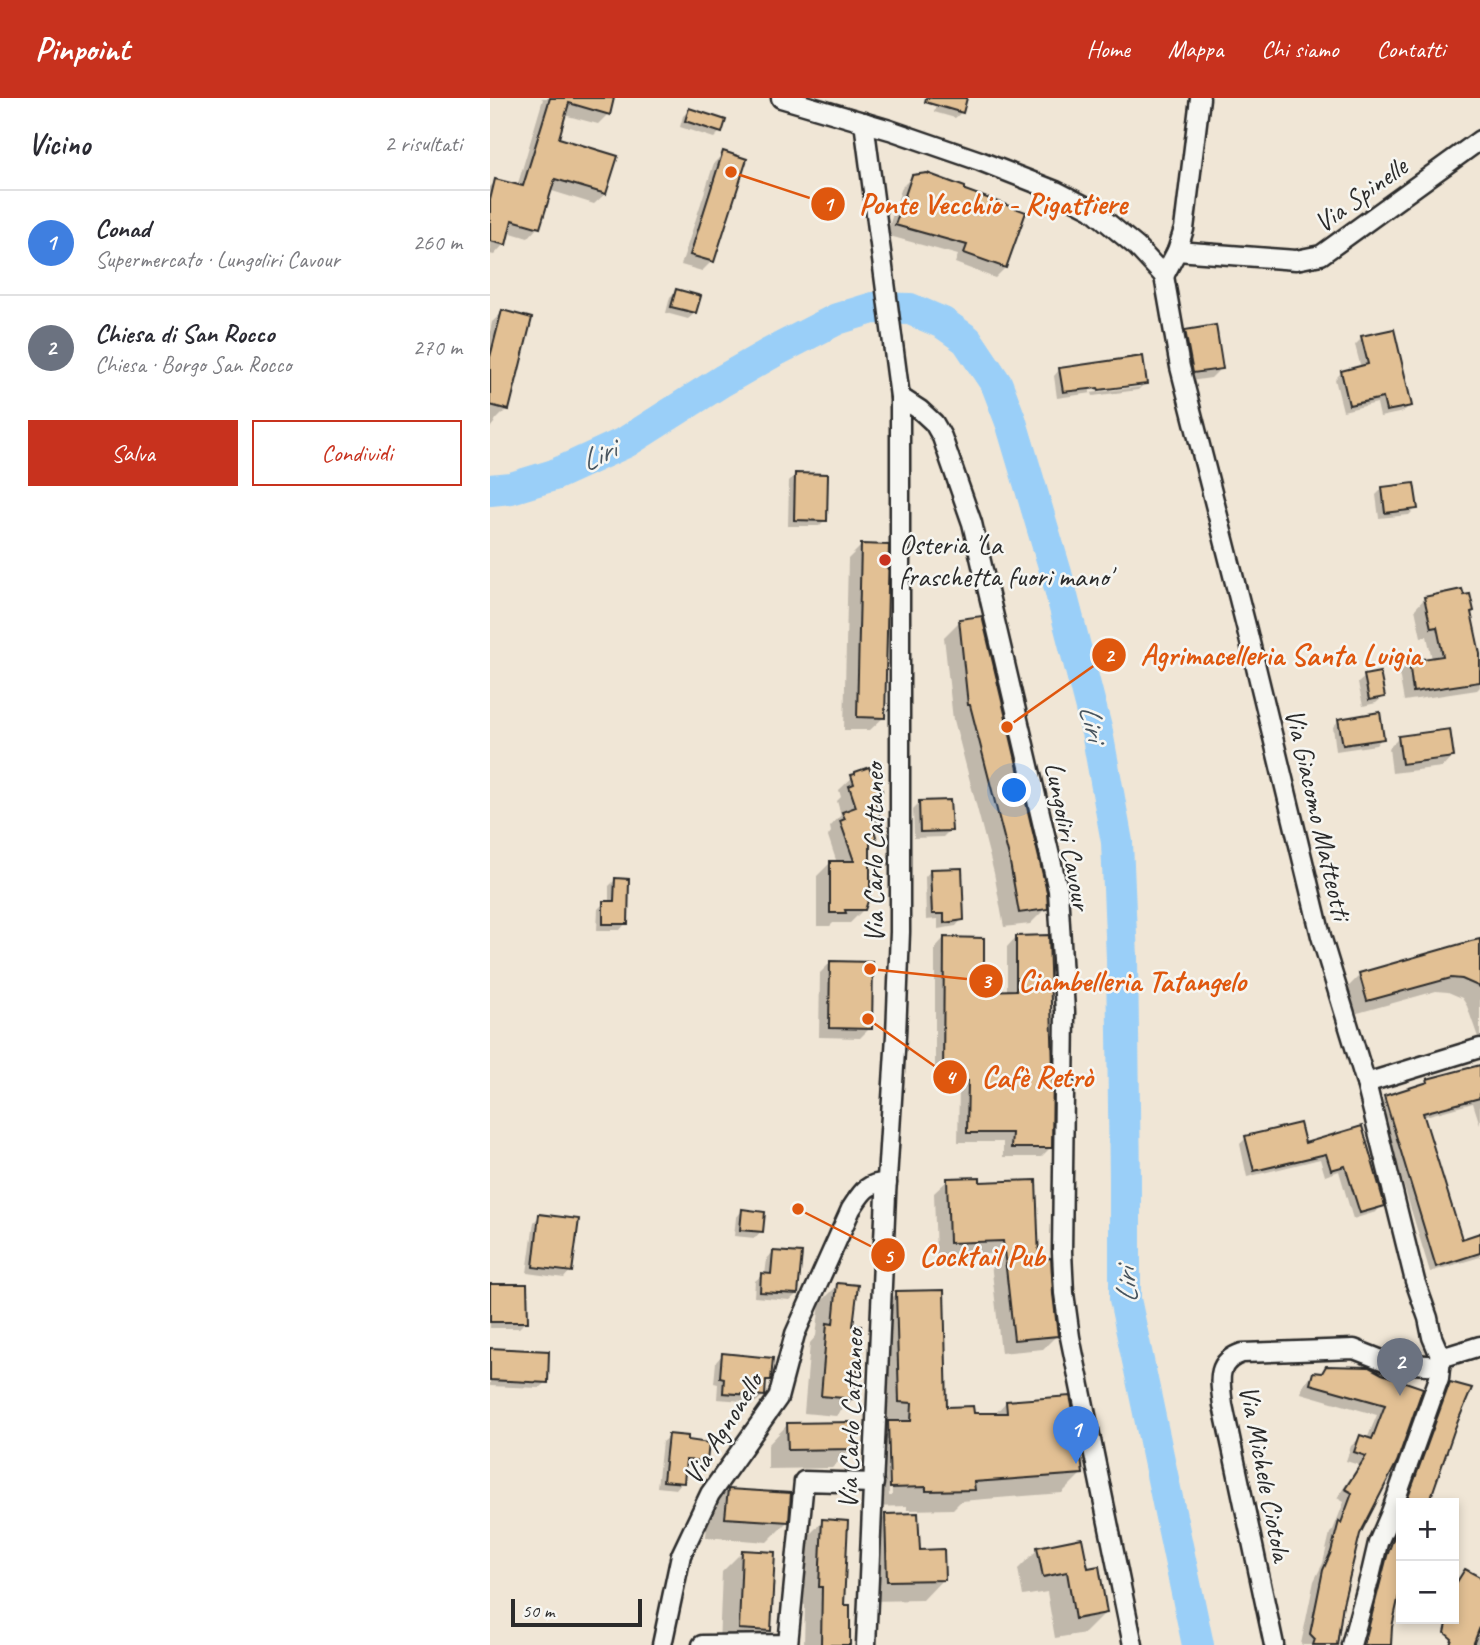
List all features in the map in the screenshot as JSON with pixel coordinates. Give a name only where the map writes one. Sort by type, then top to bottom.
[{"type":"street","points":[[781,98],[864,122],[979,161],[1056,191],[1091,209],[1137,247],[1164,276],[1177,251],[1184,229],[1200,98]]},
{"type":"street","name":"Via Carlo Cattaneo","points":[[864,122],[900,397],[900,932],[866,1645]]},
{"type":"street","name":"Via Spinelle","points":[[1177,251],[1296,260],[1321,255],[1480,140]]},
{"type":"street","name":"Via Giacomo Matteotti","points":[[1164,276],[1181,367],[1247,626],[1321,936],[1366,1083],[1415,1281],[1440,1362]]},
{"type":"street","name":"Lungoliri Cavour","points":[[900,397],[934,423],[942,437],[972,523],[1058,890],[1065,1012],[1062,1241],[1064,1293],[1070,1337],[1133,1645]]},
{"type":"street","points":[[1366,1083],[1480,1048]]},
{"type":"street","name":"Via Agnonello","points":[[662,1645],[681,1555],[710,1494],[778,1398],[795,1334],[850,1209],[870,1185],[887,1183]]},
{"type":"street","points":[[1351,1645],[1378,1543],[1439,1378],[1440,1362],[1480,1346]]},
{"type":"street","name":"Via Michele Ciotola","points":[[1274,1645],[1223,1405],[1220,1375],[1223,1367],[1228,1360],[1242,1353],[1354,1349],[1387,1362],[1440,1362]]},
{"type":"street","points":[[702,1645],[788,1644],[804,1481],[874,1483]]},
{"type":"building","points":[[550,98],[614,98],[610,115],[569,103],[559,138],[618,156],[606,194],[555,179],[540,228],[512,220],[506,245],[490,241],[490,200],[495,179],[523,186]]},
{"type":"building","points":[[926,98],[967,98],[963,113],[925,102]]},
{"type":"building","points":[[689,108],[726,120],[722,133],[685,121]]},
{"type":"building","points":[[723,151],[747,159],[714,262],[690,255]]},
{"type":"building","points":[[927,173],[1026,212],[1006,268],[964,253],[967,245],[895,225],[912,175]]},
{"type":"building","points":[[676,289],[701,296],[696,313],[671,307]]},
{"type":"building","points":[[502,310],[532,318],[509,410],[490,405],[490,357]]},
{"type":"building","points":[[1216,325],[1223,369],[1193,373],[1185,330]]},
{"type":"building","points":[[1394,329],[1412,406],[1386,411],[1383,398],[1349,405],[1341,371],[1368,364],[1361,336]]},
{"type":"building","points":[[1143,356],[1147,384],[1063,392],[1059,368]]},
{"type":"building","points":[[795,473],[828,474],[827,521],[794,520]]},
{"type":"building","points":[[1414,483],[1418,509],[1385,513],[1382,487]]},
{"type":"building","points":[[861,544],[889,545],[885,718],[857,717]]},
{"type":"building","points":[[1462,589],[1464,595],[1470,594],[1474,611],[1471,612],[1480,654],[1480,682],[1413,692],[1409,661],[1443,656],[1437,627],[1431,628],[1424,597]]},
{"type":"building","points":[[982,616],[1047,892],[1048,909],[1019,913],[1009,857],[968,705],[959,619]]},
{"type":"building","points":[[1380,672],[1385,697],[1369,700],[1364,675]]},
{"type":"building","points":[[1380,712],[1384,739],[1343,745],[1338,719]]},
{"type":"building","points":[[1450,729],[1454,757],[1402,764],[1398,736]]},
{"type":"building","points":[[869,767],[871,773],[876,772],[882,791],[873,794],[881,818],[876,819],[879,828],[874,830],[877,840],[870,843],[870,901],[865,910],[830,913],[830,861],[854,861],[840,821],[845,819],[842,812],[856,807],[849,786],[854,784],[851,775]]},
{"type":"building","points":[[950,800],[952,831],[920,832],[919,801]]},
{"type":"building","points":[[962,868],[964,920],[944,923],[944,914],[932,914],[930,869]]},
{"type":"building","points":[[615,878],[629,879],[628,924],[603,924],[603,901],[614,901]]},
{"type":"building","points":[[1049,935],[1052,1148],[1011,1148],[1012,1133],[967,1133],[968,1081],[943,1081],[944,937],[984,938],[984,991],[1016,990],[1016,936]]},
{"type":"building","points":[[1480,939],[1480,987],[1462,979],[1451,978],[1367,1001],[1359,973]]},
{"type":"building","points":[[830,961],[873,962],[872,1029],[829,1028]]},
{"type":"building","points":[[1480,1065],[1480,1098],[1423,1113],[1462,1239],[1480,1233],[1480,1253],[1436,1267],[1384,1096],[1428,1082],[1427,1079]]},
{"type":"building","points":[[1300,1123],[1305,1143],[1362,1126],[1385,1206],[1360,1213],[1345,1166],[1331,1170],[1326,1154],[1254,1171],[1245,1136]]},
{"type":"building","points":[[980,1177],[980,1182],[1036,1180],[1039,1259],[1051,1258],[1058,1336],[1014,1340],[1003,1241],[949,1243],[947,1178]]},
{"type":"building","points":[[742,1209],[765,1212],[763,1232],[740,1230]]},
{"type":"building","points":[[539,1214],[579,1219],[572,1272],[533,1267]]},
{"type":"building","points":[[773,1251],[802,1253],[798,1294],[760,1292],[761,1273],[771,1274]]},
{"type":"building","points":[[837,1283],[858,1285],[853,1326],[861,1326],[855,1399],[821,1396],[827,1323],[833,1324]]},
{"type":"building","points":[[490,1284],[527,1284],[528,1322],[490,1322]]},
{"type":"building","points":[[944,1290],[947,1407],[973,1406],[974,1413],[1007,1413],[1006,1401],[1070,1396],[1083,1474],[974,1482],[975,1490],[926,1491],[926,1487],[890,1488],[888,1421],[911,1421],[912,1403],[899,1402],[896,1291]]},
{"type":"building","points":[[490,1348],[549,1351],[548,1383],[490,1380]]},
{"type":"building","points":[[722,1353],[773,1358],[771,1380],[766,1380],[765,1396],[723,1393],[724,1378],[720,1377]]},
{"type":"building","points":[[1326,1366],[1369,1367],[1423,1388],[1397,1462],[1360,1534],[1343,1604],[1337,1645],[1313,1645],[1315,1639],[1310,1634],[1323,1570],[1339,1521],[1341,1523],[1352,1493],[1345,1489],[1366,1456],[1354,1452],[1360,1435],[1372,1439],[1385,1405],[1310,1384],[1313,1372],[1322,1373]]},
{"type":"building","points":[[1450,1382],[1472,1388],[1431,1498],[1408,1498]]},
{"type":"building","points":[[854,1422],[854,1449],[788,1450],[787,1423]]},
{"type":"building","points":[[668,1434],[688,1436],[688,1440],[709,1443],[707,1461],[686,1460],[684,1483],[663,1481]]},
{"type":"building","points":[[728,1489],[791,1493],[789,1522],[725,1518]]},
{"type":"building","points":[[918,1513],[920,1550],[944,1549],[945,1580],[887,1581],[885,1514]]},
{"type":"building","points":[[822,1519],[848,1521],[844,1605],[850,1605],[850,1645],[821,1645],[822,1587],[819,1587]]},
{"type":"building","points":[[1396,1531],[1396,1609],[1391,1645],[1364,1645]]},
{"type":"building","points":[[1082,1538],[1088,1568],[1099,1566],[1107,1613],[1075,1619],[1067,1572],[1043,1577],[1037,1547]]},
{"type":"building","points":[[742,1550],[775,1552],[771,1631],[739,1629]]},
{"type":"building","points":[[1465,1569],[1480,1577],[1480,1627],[1473,1645],[1450,1645],[1452,1639],[1445,1633],[1447,1624],[1459,1624],[1459,1579]]},
{"type":"waterway","name":"Liri","points":[[490,490],[511,488],[554,475],[626,442],[771,353],[837,319],[873,308],[910,309],[943,323],[967,340],[997,385],[1011,422],[1056,573],[1097,732],[1117,842],[1122,958],[1125,1299],[1198,1645]]},
{"type":"place","name":"Ponte Vecchio - Rigattiere","points":[[731,172]]},
{"type":"place","name":"Osteria 'La fraschetta fuori mano'","points":[[885,560]]},
{"type":"place","name":"Agrimacelleria Santa Luigia","points":[[1007,727]]},
{"type":"place","name":"Ciambelleria Tatangelo","points":[[870,969]]},
{"type":"place","name":"Cafè Retrò","points":[[868,1019]]},
{"type":"place","name":"Cocktail Pub","points":[[798,1209]]},
{"type":"place","name":"Chiesa di San Rocco","points":[[1400,1396]]},
{"type":"place","name":"Conad","points":[[1076,1464]]}]
